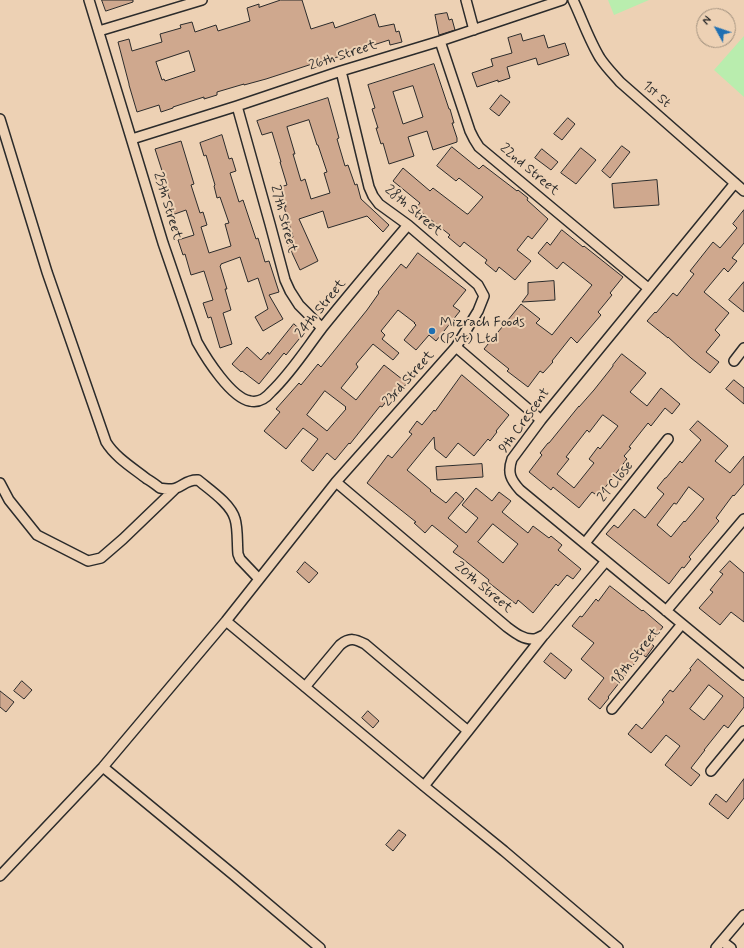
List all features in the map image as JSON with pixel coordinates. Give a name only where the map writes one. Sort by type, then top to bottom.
[{"type":"street","name":"25th Street","points":[[89,0],[163,243],[197,342],[203,353],[229,388],[239,396],[250,401]]},
{"type":"street","points":[[99,31],[202,0]]},
{"type":"street","points":[[466,0],[474,30]]},
{"type":"street","name":"26th Street","points":[[132,139],[440,41],[562,0]]},
{"type":"street","name":"1st St","points":[[573,0],[591,41],[609,70],[620,82],[744,191]]},
{"type":"street","name":"22nd Street","points":[[440,41],[470,131],[479,147],[648,288]]},
{"type":"street","name":"28th Street","points":[[341,72],[372,196],[379,204],[408,225],[478,285]]},
{"type":"street","name":"27th Street","points":[[237,106],[285,280],[299,305],[322,328]]},
{"type":"street","points":[[0,119],[47,272],[106,442],[110,449],[132,468],[161,488],[175,489]]},
{"type":"street","name":"9th Crescent","points":[[735,183],[541,420],[512,459],[510,476],[520,490],[585,542],[606,562],[744,675]]},
{"type":"street","name":"24th Street","points":[[250,401],[261,400],[283,379],[322,328],[408,225]]},
{"type":"street","name":"23rd Street","points":[[0,876],[102,767],[226,621],[336,482],[456,347],[478,311],[484,296],[478,285]]},
{"type":"street","points":[[456,347],[541,420]]},
{"type":"street","points":[[734,361],[744,348]]},
{"type":"street","name":"21 Close","points":[[585,542],[668,439]]},
{"type":"street","points":[[0,483],[9,500],[37,535],[88,561],[101,558],[175,489],[189,481],[198,480],[224,502],[230,510],[236,521],[238,554],[240,559],[259,578]]},
{"type":"street","name":"20th Street","points":[[336,482],[511,630],[525,638],[534,639],[544,635]]},
{"type":"street","points":[[666,610],[744,519]]},
{"type":"street","points":[[424,786],[544,635],[606,562]]},
{"type":"street","points":[[226,621],[504,851],[618,948]]},
{"type":"street","name":"18th Street","points":[[612,709],[682,624]]},
{"type":"street","points":[[305,686],[340,645],[345,641],[356,640],[365,644],[468,731]]},
{"type":"street","points":[[711,771],[744,731]]},
{"type":"street","points":[[102,767],[320,948]]},
{"type":"street","points":[[716,948],[744,915]]},
{"type":"street","points":[[722,940],[731,948]]},
{"type":"green space","points":[[608,0],[649,0],[614,15]]},
{"type":"green space","points":[[744,36],[744,97],[714,70],[733,48],[736,48],[736,45]]},
{"type":"building","points":[[102,0],[133,0],[133,2],[106,11]]},
{"type":"building","points":[[281,0],[302,0],[311,29],[333,22],[335,28],[375,14],[379,27],[394,24],[396,32],[399,31],[402,42],[390,45],[389,40],[364,48],[365,49],[266,79],[217,92],[217,95],[204,99],[204,97],[161,112],[159,105],[137,112],[118,42],[129,39],[132,51],[162,42],[160,34],[181,28],[180,25],[192,22],[195,32],[216,25],[218,31],[250,21],[247,8],[259,4],[259,7]],"holes":[[[189,51],[195,71],[165,81],[164,79],[162,80],[156,62]]]},
{"type":"building","points":[[447,13],[449,20],[452,19],[455,30],[439,35],[435,15]]},
{"type":"building","points":[[521,34],[523,41],[544,35],[548,48],[565,43],[569,55],[538,65],[536,58],[507,67],[510,78],[498,82],[498,80],[477,87],[472,73],[493,66],[491,59],[512,53],[508,38]]},
{"type":"building","points":[[434,64],[450,109],[457,142],[433,150],[427,131],[408,137],[414,156],[389,164],[383,143],[381,144],[376,128],[378,128],[372,109],[375,108],[368,85]],"holes":[[[413,86],[423,117],[403,124],[393,92]]]},
{"type":"building","points":[[501,95],[510,102],[499,116],[490,109]]},
{"type":"building","points":[[328,98],[339,138],[337,139],[345,166],[348,165],[355,185],[357,184],[361,199],[389,225],[383,232],[367,216],[328,228],[323,211],[299,219],[318,261],[300,270],[286,240],[293,237],[280,187],[287,185],[281,162],[272,132],[262,135],[257,121]],"holes":[[[309,120],[327,172],[324,173],[330,193],[311,199],[305,179],[301,181],[287,127]]]},
{"type":"building","points":[[568,118],[575,124],[562,140],[554,134]]},
{"type":"building","points":[[222,135],[229,159],[232,158],[236,171],[230,173],[239,202],[243,200],[256,239],[258,238],[265,262],[269,261],[279,292],[269,295],[283,319],[263,331],[255,317],[268,309],[258,278],[248,282],[240,257],[221,264],[220,266],[227,289],[225,289],[231,310],[223,313],[232,344],[220,348],[211,317],[208,318],[203,303],[213,300],[204,271],[191,275],[185,254],[183,255],[178,240],[194,235],[186,210],[172,215],[167,201],[170,200],[163,180],[165,180],[155,149],[181,141],[194,184],[191,185],[200,213],[203,212],[207,225],[201,227],[209,253],[231,246],[225,224],[229,223],[220,197],[217,198],[215,185],[206,155],[204,156],[200,143]]},
{"type":"building","points":[[622,146],[630,152],[610,178],[602,171]]},
{"type":"building","points":[[452,147],[479,169],[483,165],[517,191],[518,190],[548,219],[532,239],[528,236],[517,250],[531,261],[515,280],[499,267],[496,272],[485,263],[487,260],[464,242],[460,247],[448,237],[450,235],[416,208],[420,203],[393,181],[403,168],[430,191],[433,188],[468,214],[483,197],[459,178],[456,181],[437,166]]},
{"type":"building","points":[[581,148],[596,160],[576,184],[561,173]]},
{"type":"building","points":[[542,149],[558,162],[551,170],[535,158]]},
{"type":"building","points":[[657,180],[659,205],[614,208],[612,184]]},
{"type":"building","points":[[744,210],[744,243],[732,258],[737,261],[728,272],[724,268],[704,292],[729,313],[715,330],[720,335],[706,352],[719,362],[710,373],[647,321],[673,293],[677,296],[694,274],[690,271],[713,242],[720,248],[737,228],[733,224]]},
{"type":"building","points":[[562,230],[623,277],[610,293],[612,295],[598,312],[601,315],[577,343],[571,337],[552,361],[553,362],[543,373],[540,371],[528,387],[507,371],[509,369],[484,349],[521,304],[540,319],[536,323],[552,335],[592,285],[563,262],[557,269],[538,253],[547,242],[550,245]]},
{"type":"building","points":[[418,253],[466,290],[453,306],[460,311],[436,341],[429,335],[416,350],[404,340],[416,325],[398,310],[381,331],[385,335],[382,339],[399,353],[393,360],[373,344],[356,364],[358,367],[341,388],[356,400],[384,365],[407,383],[398,394],[394,391],[382,407],[380,406],[350,444],[349,443],[335,460],[327,453],[313,471],[301,461],[318,439],[303,428],[286,449],[264,431],[280,412],[276,409],[299,383],[301,385],[318,364],[321,367],[367,310],[379,293],[378,292],[401,264],[406,268]],"holes":[[[325,391],[346,407],[346,409],[327,431],[307,415]]]},
{"type":"building","points":[[554,281],[555,300],[522,302],[528,294],[528,283]]},
{"type":"building","points":[[744,282],[744,312],[729,300]]},
{"type":"building","points":[[294,324],[304,333],[286,355],[284,353],[259,384],[232,364],[247,347],[261,360],[268,352],[269,354]]},
{"type":"building","points":[[622,354],[646,373],[630,392],[647,406],[661,388],[680,404],[672,414],[665,408],[651,426],[648,423],[629,447],[631,448],[624,456],[627,459],[607,485],[598,496],[592,492],[579,508],[553,487],[551,490],[529,472],[542,455],[540,453],[594,390]],"holes":[[[603,415],[618,426],[600,449],[598,447],[589,459],[594,463],[574,488],[557,474],[569,459],[566,457],[587,430],[589,432]]]},
{"type":"building","points":[[462,375],[509,415],[490,441],[488,439],[474,456],[458,443],[446,458],[435,449],[434,437],[407,470],[446,503],[456,492],[464,499],[448,518],[466,533],[478,518],[462,505],[476,488],[492,501],[499,492],[511,501],[502,512],[528,533],[533,526],[549,538],[551,536],[562,545],[558,550],[581,569],[573,579],[567,575],[558,586],[556,584],[533,613],[518,600],[516,604],[488,582],[489,580],[453,552],[458,546],[432,525],[425,533],[414,523],[416,522],[367,483],[388,455],[392,458],[412,434],[409,432],[417,421],[422,425],[434,410],[435,411]],"holes":[[[493,524],[518,544],[503,563],[478,542]]]},
{"type":"building","points":[[734,380],[744,388],[744,404],[726,389]]},
{"type":"building","points":[[698,421],[728,446],[715,461],[730,473],[744,456],[744,484],[734,496],[733,495],[716,518],[719,521],[689,557],[691,559],[684,568],[682,567],[669,584],[606,534],[614,525],[618,528],[634,509],[645,518],[664,494],[657,488],[680,461],[682,463],[701,440],[690,430]],"holes":[[[689,487],[704,499],[671,537],[657,525]]]},
{"type":"building","points":[[482,464],[483,477],[437,480],[436,467]]},
{"type":"building","points":[[730,561],[744,573],[744,622],[731,612],[720,625],[699,608],[713,592],[710,590],[723,574],[720,572]]},
{"type":"building","points":[[305,562],[318,573],[309,583],[297,572]]},
{"type":"building","points":[[610,586],[642,611],[643,610],[663,627],[650,643],[654,646],[646,657],[642,654],[600,709],[588,699],[604,678],[581,659],[594,643],[572,626],[580,616],[582,617],[596,599],[598,601]]},
{"type":"building","points":[[551,653],[572,670],[565,679],[544,662]]},
{"type":"building","points":[[698,659],[744,698],[744,707],[728,728],[724,725],[691,768],[700,775],[691,786],[665,765],[680,746],[666,735],[651,753],[628,734],[636,724],[642,729],[664,702],[662,700],[670,690],[673,692],[691,670],[690,669]],"holes":[[[709,685],[723,696],[704,720],[690,709]]]},
{"type":"building","points":[[22,681],[32,690],[24,699],[14,691]]},
{"type":"building","points":[[0,691],[14,702],[6,712],[0,707]]},
{"type":"building","points":[[368,711],[379,721],[373,728],[362,718]]},
{"type":"building","points":[[744,779],[744,798],[728,819],[709,804],[716,794],[726,802]]},
{"type":"building","points":[[399,830],[406,835],[393,851],[386,845]]},
{"type":"place","name":"Mizrach Foods (Pvt) Ltd","points":[[432,331]]}]
